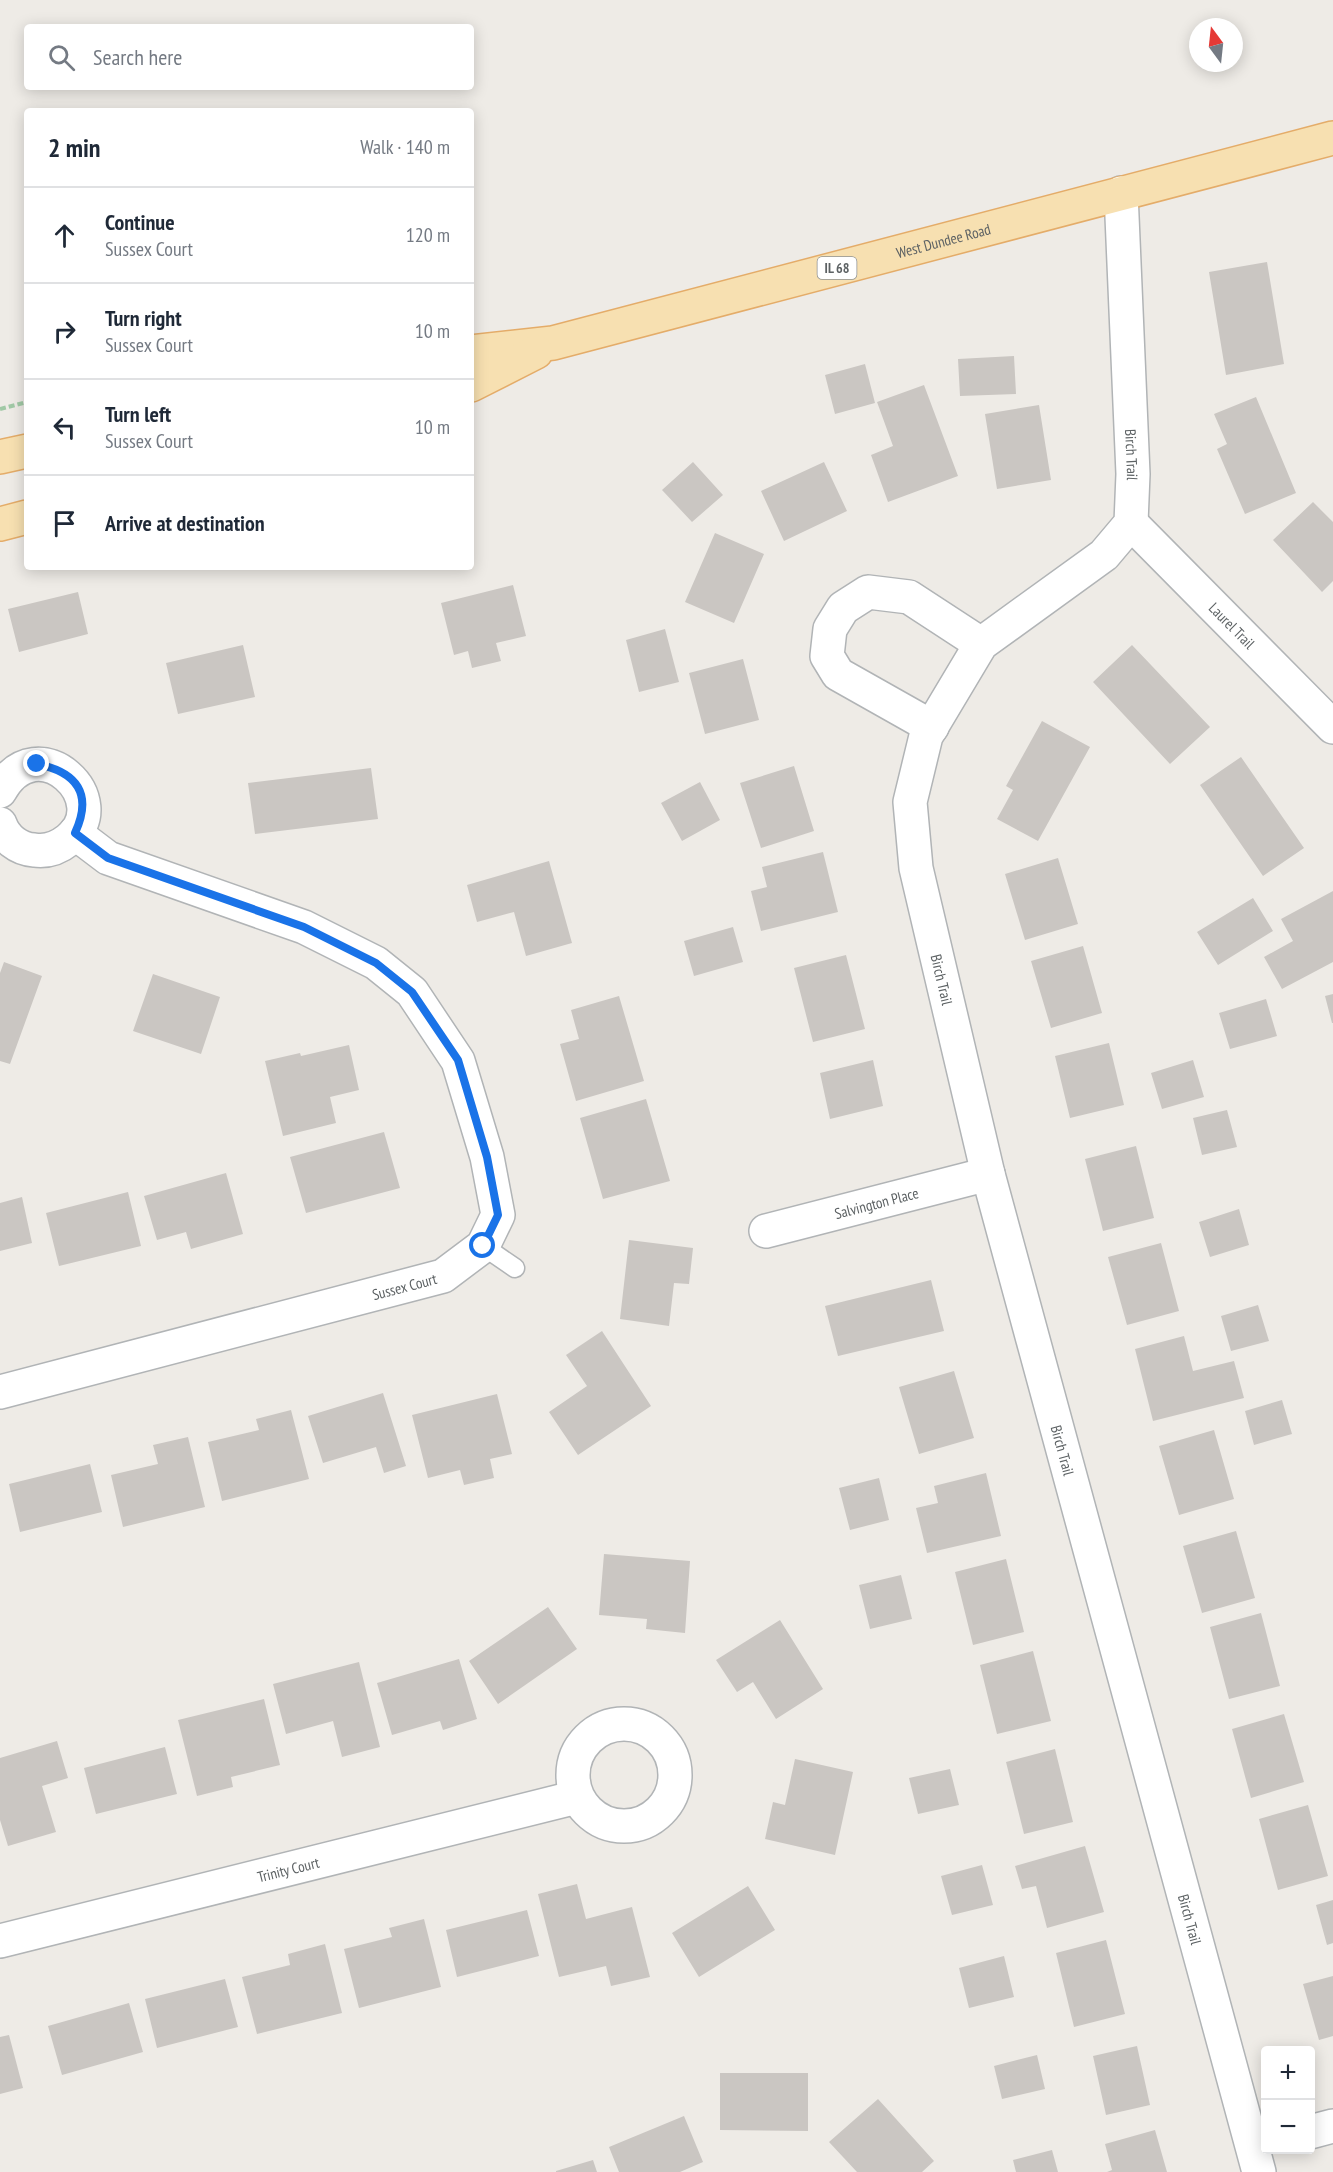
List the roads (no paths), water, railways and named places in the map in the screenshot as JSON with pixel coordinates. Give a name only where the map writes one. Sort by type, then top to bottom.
[{"type":"main road","name":"West Dundee Road","points":[[554,343],[1333,138]]},
{"type":"main road","name":"IL 68","points":[[474,352],[554,343]]},
{"type":"main road","name":"IL 68","points":[[474,383],[554,343]]},
{"type":"main road","points":[[0,457],[24,451]]},
{"type":"main road","points":[[0,524],[24,518]]},
{"type":"street","name":"Birch Trail","points":[[1121,193],[1133,474],[1131,523],[1104,555],[981,644],[926,736],[910,802],[916,868],[988,1174],[1259,2154]]},
{"type":"street","name":"Laurel Trail","points":[[1131,523],[1333,727]]},
{"type":"street","points":[[932,727],[838,674],[827,656],[830,629],[843,608],[868,592],[909,597],[981,644]]},
{"type":"street","points":[[0,791],[8,777],[22,767],[37,764],[59,768],[75,783],[83,803],[82,819],[75,833],[57,848],[42,851],[27,850],[14,843],[3,832],[0,824]]},
{"type":"street","name":"Sussex Court","points":[[0,1392],[443,1276],[483,1246],[498,1215],[487,1157],[458,1060],[412,992],[376,963],[304,927],[108,858],[75,833]]},
{"type":"street","name":"Salvington Place","points":[[766,1231],[988,1174]]},
{"type":"street","name":"Trinity Court","points":[[0,1941],[577,1797]]},
{"type":"street","points":[[1315,2131],[1333,2126]]},
{"type":"lane","points":[[483,1246],[515,1268]]}]
